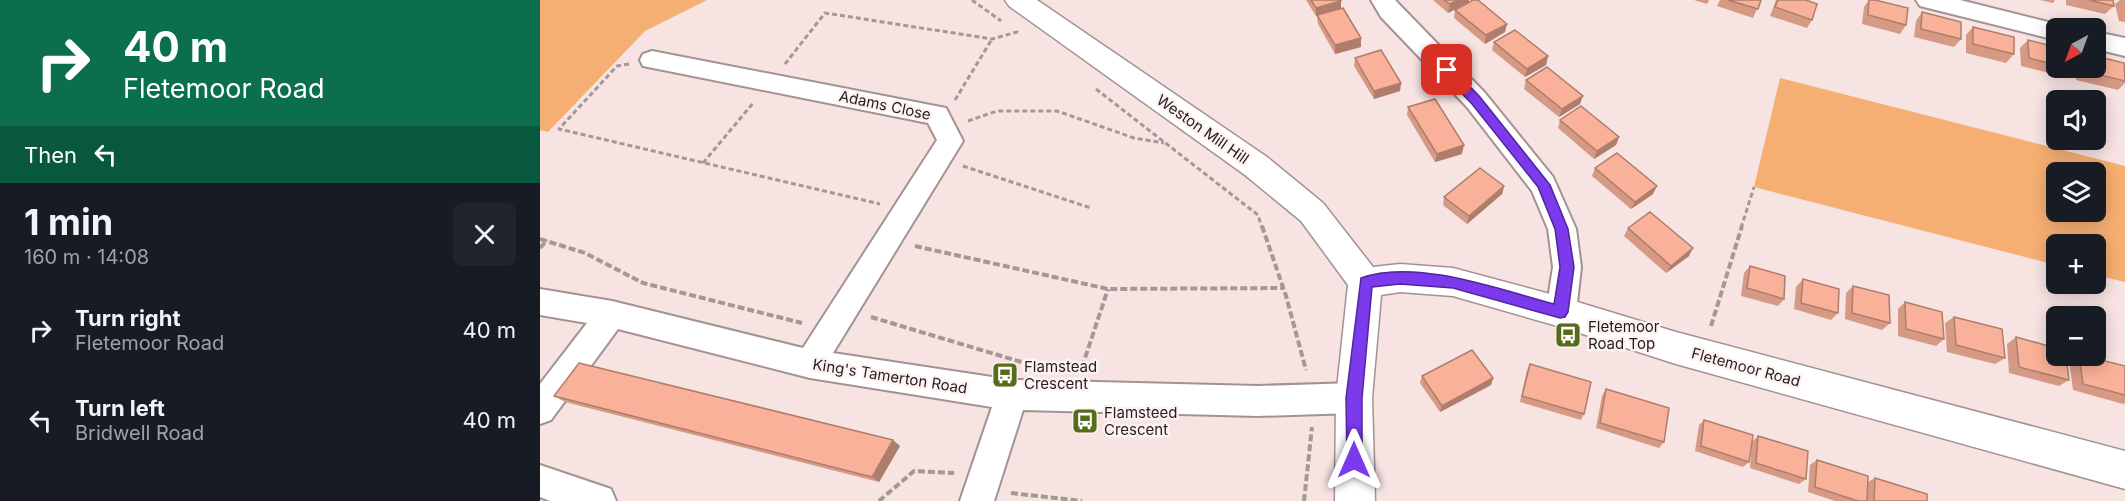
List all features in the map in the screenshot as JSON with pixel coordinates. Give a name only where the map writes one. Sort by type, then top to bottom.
[{"type":"street","name":"Weston Mill Hill","points":[[1018,0],[1256,166],[1312,212],[1365,282]]},
{"type":"street","points":[[1383,0],[1389,11],[1476,100],[1544,185],[1562,229],[1567,267],[1560,312]]},
{"type":"street","points":[[1928,0],[2046,30]]},
{"type":"street","points":[[2106,42],[2125,47]]},
{"type":"street","name":"Adams Close","points":[[652,60],[937,115],[943,126],[950,141],[810,364]]},
{"type":"street","name":"Fletemoor Road","points":[[1365,282],[1400,278],[1453,282],[1702,356],[2125,470]]},
{"type":"street","points":[[1355,501],[1354,398],[1365,282]]},
{"type":"street","name":"King's Tamerton Road","points":[[540,302],[612,314],[810,364],[1012,395],[1246,400],[1354,398]]},
{"type":"street","points":[[540,409],[612,314]]},
{"type":"street","points":[[980,489],[1012,395]]},
{"type":"street","points":[[540,481],[599,501]]},
{"type":"path","points":[[972,0],[1026,39]]},
{"type":"path","points":[[703,163],[825,13],[992,39],[1017,32]]},
{"type":"path","points":[[943,126],[992,39]]},
{"type":"path","points":[[652,60],[617,66],[559,129],[907,210]]},
{"type":"path","points":[[1092,86],[1258,215],[1284,288],[1314,399]]},
{"type":"path","points":[[943,126],[997,111],[1057,111],[1134,138],[1165,143]]},
{"type":"path","points":[[940,158],[1091,208]]},
{"type":"path","points":[[1702,356],[1754,187]]},
{"type":"path","points":[[540,239],[585,253],[643,283],[838,319],[1034,366]]},
{"type":"path","points":[[540,248],[547,240]]},
{"type":"path","points":[[888,240],[1108,289],[1284,288]]},
{"type":"path","points":[[1084,360],[1108,289]]},
{"type":"path","points":[[1304,501],[1310,448]]},
{"type":"path","points":[[879,501],[914,471],[980,489],[1082,501]]},
{"type":"shaded area","points":[[540,0],[707,0],[645,31],[548,132],[540,130]]},
{"type":"shaded area","points":[[1780,78],[2046,146],[2046,150],[2062,150],[2125,166],[2125,282],[2106,277],[2106,234],[2046,234],[2046,262],[1754,187]]},
{"type":"building","points":[[1311,0],[1341,0],[1341,1],[1316,8]]},
{"type":"building","points":[[1444,0],[1458,0],[1450,4]]},
{"type":"building","points":[[1473,0],[1478,0],[1507,24],[1486,35],[1455,10]]},
{"type":"building","points":[[1728,0],[1761,0],[1758,9]]},
{"type":"building","points":[[1778,0],[1806,0],[1817,4],[1812,20],[1775,7]]},
{"type":"building","points":[[1869,0],[1908,8],[1906,25],[1868,15]]},
{"type":"building","points":[[2089,0],[2113,0],[2114,6]]},
{"type":"building","points":[[1343,8],[1361,38],[1335,45],[1317,15]]},
{"type":"building","points":[[1922,12],[1961,22],[1961,39],[1921,29]]},
{"type":"building","points":[[1973,27],[2014,37],[2014,54],[1973,44]]},
{"type":"building","points":[[1515,30],[1548,56],[1527,69],[1494,42]]},
{"type":"building","points":[[2028,40],[2046,44],[2046,62],[2029,58]]},
{"type":"building","points":[[1381,50],[1401,83],[1374,91],[1355,58]]},
{"type":"building","points":[[2106,58],[2124,63],[2125,81],[2106,76]]},
{"type":"building","points":[[1547,67],[1583,96],[1562,109],[1526,80]]},
{"type":"building","points":[[1435,99],[1464,145],[1437,154],[1408,107]]},
{"type":"building","points":[[1581,106],[1619,137],[1597,151],[1560,120]]},
{"type":"building","points":[[1617,153],[1657,186],[1635,202],[1595,168]]},
{"type":"building","points":[[1480,168],[1504,186],[1469,216],[1444,197]]},
{"type":"building","points":[[1650,212],[1693,248],[1671,266],[1628,228]]},
{"type":"building","points":[[1750,266],[1785,276],[1784,299],[1747,288]]},
{"type":"building","points":[[1803,279],[1839,289],[1838,313],[1801,303]]},
{"type":"building","points":[[1853,286],[1889,295],[1890,323],[1852,313]]},
{"type":"building","points":[[1905,302],[1942,312],[1944,339],[1906,329]]},
{"type":"building","points":[[1954,317],[2002,329],[2005,358],[1956,345]]},
{"type":"building","points":[[2016,337],[2046,345],[2046,366],[2067,366],[2069,380],[2019,367]]},
{"type":"building","points":[[1472,350],[1493,378],[1442,406],[1422,376]]},
{"type":"building","points":[[2106,361],[2125,366],[2125,395],[2083,384],[2080,366],[2106,366]]},
{"type":"building","points":[[579,363],[893,440],[872,477],[554,396]]},
{"type":"building","points":[[1530,364],[1591,382],[1584,414],[1522,396]]},
{"type":"building","points":[[1606,389],[1669,408],[1664,442],[1600,423]]},
{"type":"building","points":[[1704,420],[1753,435],[1749,462],[1701,446]]},
{"type":"building","points":[[1758,436],[1808,451],[1806,479],[1756,463]]},
{"type":"building","points":[[1817,460],[1868,476],[1867,501],[1858,501],[1815,487]]},
{"type":"building","points":[[1875,478],[1927,494],[1927,501],[1874,501]]},
{"type":"place","name":"Fletemoor Road Top","points":[[1568,335]]},
{"type":"place","name":"Flamstead Crescent","points":[[1005,375]]},
{"type":"place","name":"Flamsteed Crescent","points":[[1085,421]]},
{"type":"route","points":[[1354,460],[1354,398],[1365,282],[1400,278],[1453,282],[1560,312],[1567,267],[1562,229],[1544,185],[1476,100],[1447,70]]}]
